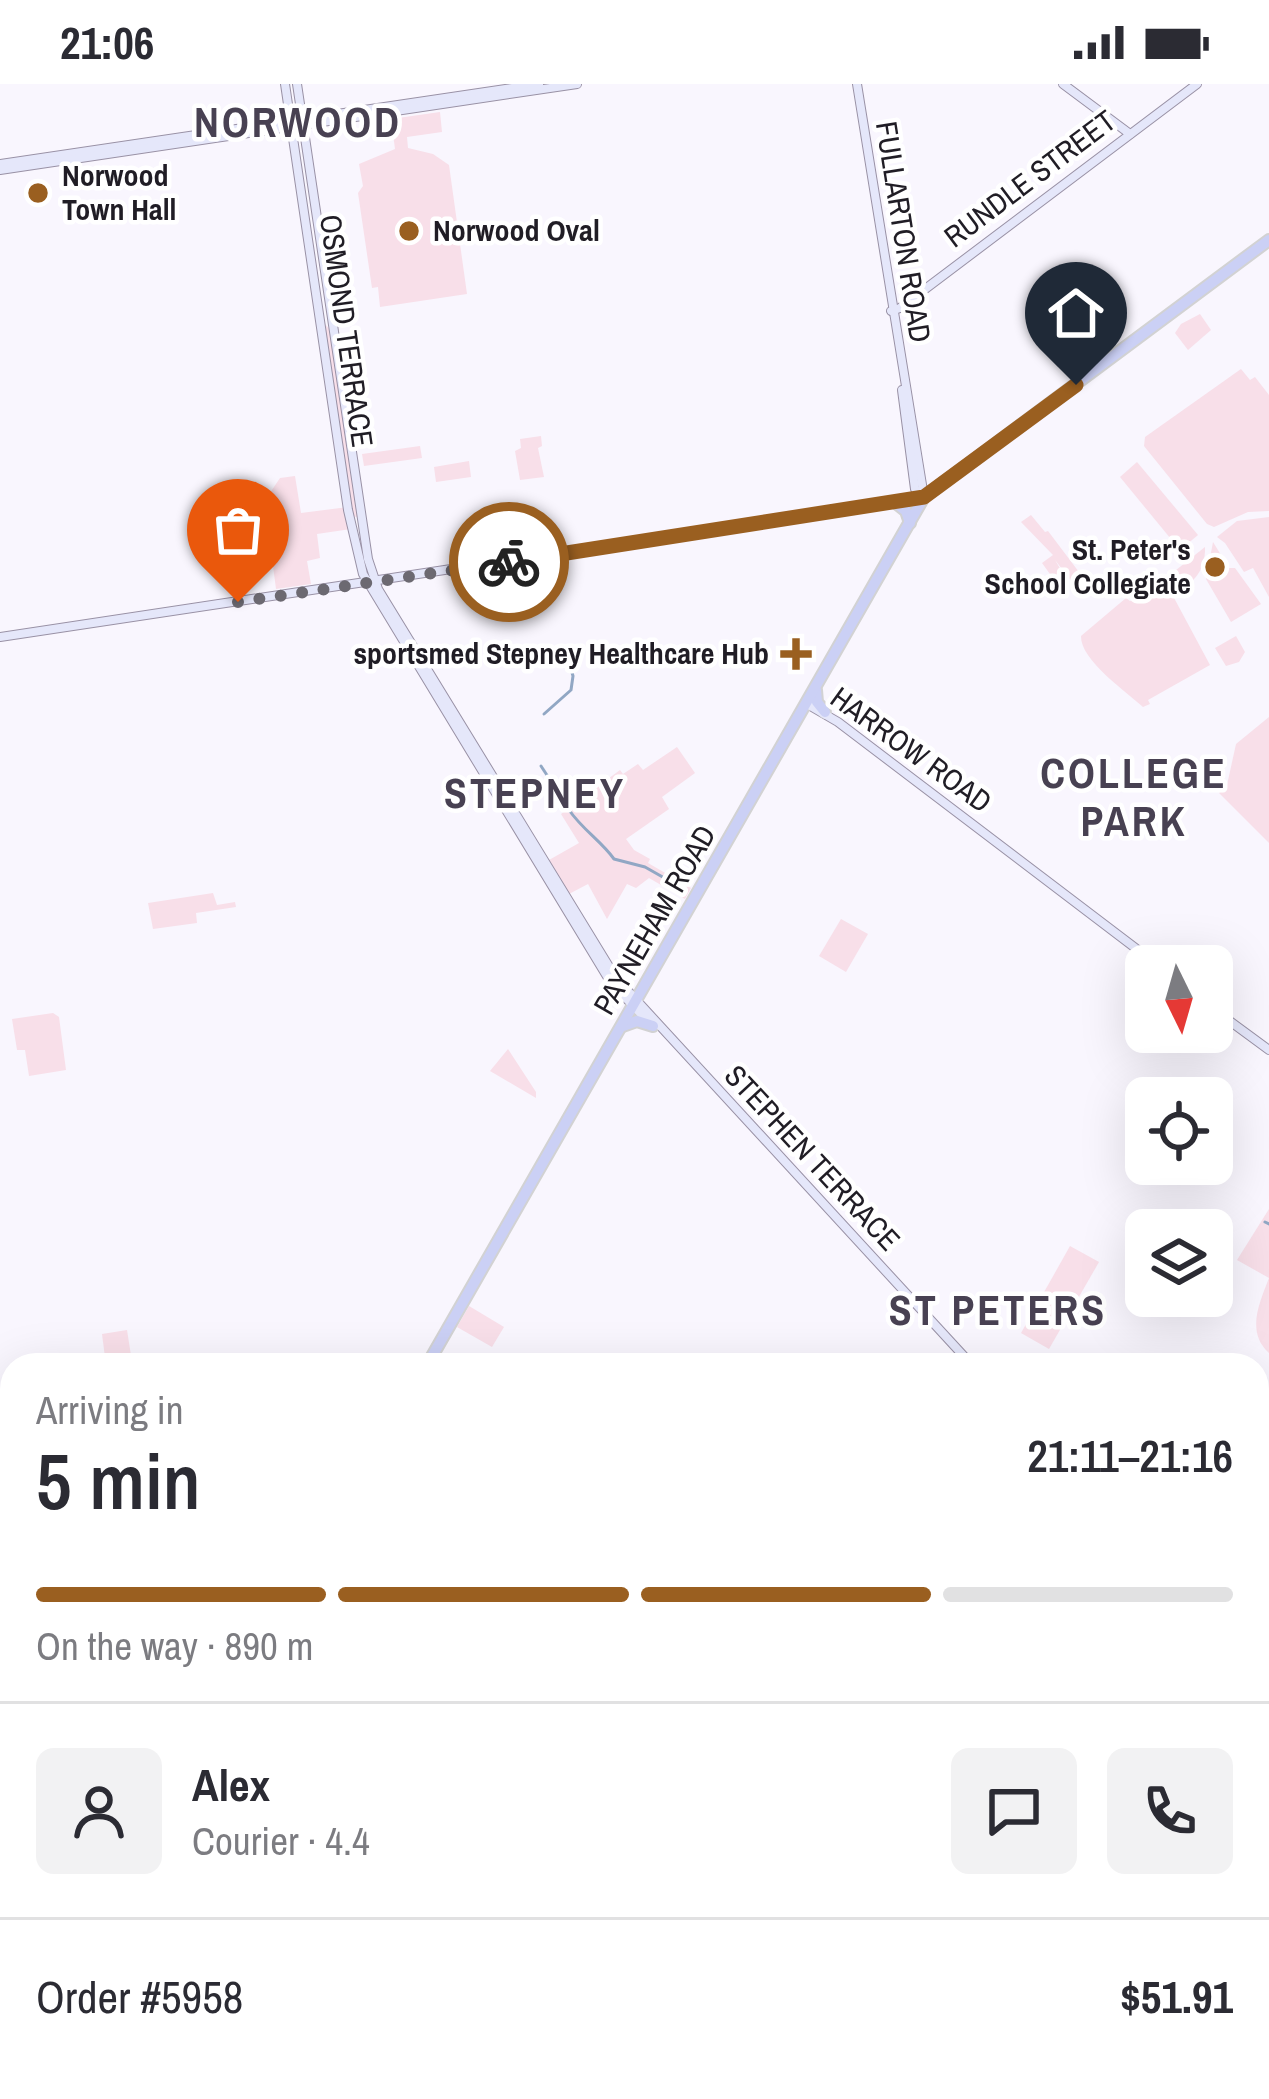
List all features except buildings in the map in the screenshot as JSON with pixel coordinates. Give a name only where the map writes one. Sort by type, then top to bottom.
[{"type":"main road","name":"OSMOND TERRACE","points":[[285,84],[350,522],[359,563],[371,582]]},
{"type":"main road","name":"OSMOND TERRACE","points":[[297,84],[371,582]]},
{"type":"main road","points":[[511,91],[539,84]]},
{"type":"main road","points":[[0,167],[577,84]]},
{"type":"main road","name":"FULLARTON ROAD","points":[[857,84],[913,477],[915,489],[924,497]]},
{"type":"main road","points":[[1066,84],[1131,133]]},
{"type":"main road","name":"RUNDLE STREET","points":[[891,311],[1197,84]]},
{"type":"main road","points":[[0,638],[924,497],[1269,241]]},
{"type":"main road","points":[[889,295],[907,302]]},
{"type":"main road","name":"FULLARTON ROAD","points":[[903,386],[924,497]]},
{"type":"main road","points":[[906,423],[909,408]]},
{"type":"main road","points":[[916,456],[926,485],[949,480]]},
{"type":"main road","points":[[891,504],[910,491],[913,477]]},
{"type":"main road","name":"PAYNEHAM ROAD","points":[[434,1353],[924,497]]},
{"type":"main road","points":[[891,504],[910,523]]},
{"type":"main road","points":[[350,522],[362,520]]},
{"type":"main road","points":[[339,587],[359,563]]},
{"type":"main road","points":[[385,600],[386,589],[398,578]]},
{"type":"main road","points":[[371,582],[459,728]]},
{"type":"main road","points":[[371,582],[611,983],[634,1004]]},
{"type":"main road","points":[[816,687],[817,702],[825,712]]},
{"type":"main road","name":"HARROW ROAD","points":[[807,704],[825,712],[1131,945]]},
{"type":"main road","name":"STEPHEN TERRACE","points":[[634,1004],[667,1036]]},
{"type":"main road","name":"STEPHEN TERRACE","points":[[634,1004],[961,1353]]},
{"type":"main road","points":[[620,1028],[637,1021],[653,1026]]},
{"type":"main road","points":[[1233,1023],[1269,1050]]},
{"type":"shaded area","points":[[440,112],[442,132],[407,137],[408,148],[433,154],[449,165],[467,294],[380,307],[378,287],[372,288],[358,193],[363,186],[359,164],[395,149],[391,119]]},
{"type":"shaded area","points":[[1200,314],[1211,330],[1188,350],[1175,333]]},
{"type":"shaded area","points":[[324,323],[332,332],[358,518],[352,515]]},
{"type":"shaded area","points":[[1241,369],[1250,380],[1255,377],[1269,395],[1269,511],[1248,512],[1214,527],[1144,446],[1145,437]]},
{"type":"shaded area","points":[[541,436],[538,448],[544,477],[520,480],[515,451],[521,448],[520,439]]},
{"type":"shaded area","points":[[420,446],[422,458],[364,466],[362,454]]},
{"type":"shaded area","points":[[469,461],[471,477],[436,482],[434,467]]},
{"type":"shaded area","points":[[1137,462],[1198,535],[1180,550],[1120,477]]},
{"type":"shaded area","points":[[295,476],[301,513],[348,507],[351,529],[317,534],[320,558],[307,561],[311,584],[276,589],[273,566],[261,567],[254,517],[280,478]]},
{"type":"shaded area","points":[[1031,515],[1088,584],[1079,591],[1055,560],[1064,575],[1055,581],[1042,563],[1053,555],[1021,522]]},
{"type":"shaded area","points":[[1269,517],[1269,597],[1253,568],[1244,572],[1217,537],[1237,521]]},
{"type":"shaded area","points":[[1213,542],[1261,604],[1231,622],[1206,579]]},
{"type":"shaded area","points":[[1205,547],[1202,567],[1192,581],[1176,588],[1156,586]]},
{"type":"shaded area","points":[[1160,592],[1173,596],[1210,665],[1143,707],[1096,665],[1081,636],[1126,598],[1130,601]]},
{"type":"shaded area","points":[[1236,636],[1245,652],[1239,662],[1226,666],[1215,648]]},
{"type":"shaded area","points":[[1269,717],[1269,843],[1219,793],[1227,785],[1236,744]]},
{"type":"shaded area","points":[[677,747],[695,773],[662,797],[669,809],[626,839],[650,859],[648,863],[691,888],[685,899],[649,878],[636,888],[627,884],[607,919],[588,884],[569,894],[549,860],[579,843],[561,814],[620,770],[623,774],[638,764],[643,770]]},
{"type":"shaded area","points":[[213,893],[217,905],[235,902],[236,907],[196,913],[197,923],[153,929],[148,903]]},
{"type":"shaded area","points":[[841,919],[868,934],[846,972],[819,956]]},
{"type":"shaded area","points":[[53,1013],[59,1017],[66,1070],[29,1076],[25,1050],[17,1050],[12,1019]]},
{"type":"shaded area","points":[[508,1049],[536,1092],[536,1098],[490,1071]]},
{"type":"shaded area","points":[[1269,1209],[1269,1278],[1237,1260]]},
{"type":"shaded area","points":[[1070,1246],[1099,1262],[1049,1349],[1021,1333]]},
{"type":"shaded area","points":[[1269,1278],[1269,1353],[1256,1327]]},
{"type":"shaded area","points":[[469,1306],[504,1327],[492,1347],[457,1327]]},
{"type":"shaded area","points":[[127,1330],[131,1353],[104,1353],[102,1334]]},
{"type":"waterway","points":[[544,714],[571,690],[568,659]]},
{"type":"waterway","points":[[541,766],[556,789]]},
{"type":"waterway","points":[[569,810],[614,859],[645,867],[682,888]]},
{"type":"waterway","points":[[1265,1222],[1269,1224]]},
{"type":"way so far","points":[[238,602],[509,562]]},
{"type":"place","name":"Norwood Town Hall","points":[[38,193]]},
{"type":"place","name":"Norwood Oval","points":[[409,231]]},
{"type":"place","name":"St. Peter's School Collegiate","points":[[1215,567]]},
{"type":"place","name":"sportsmed Stepney Healthcare Hub","points":[[796,654]]},
{"type":"district","name":"NORWOOD","points":[[298,122]]},
{"type":"district","name":"STEPNEY","points":[[535,793]]},
{"type":"district","name":"COLLEGE PARK","points":[[1134,797]]},
{"type":"district","name":"ST PETERS","points":[[998,1310]]},
{"type":"route","points":[[509,562],[924,497],[1076,385]]}]
